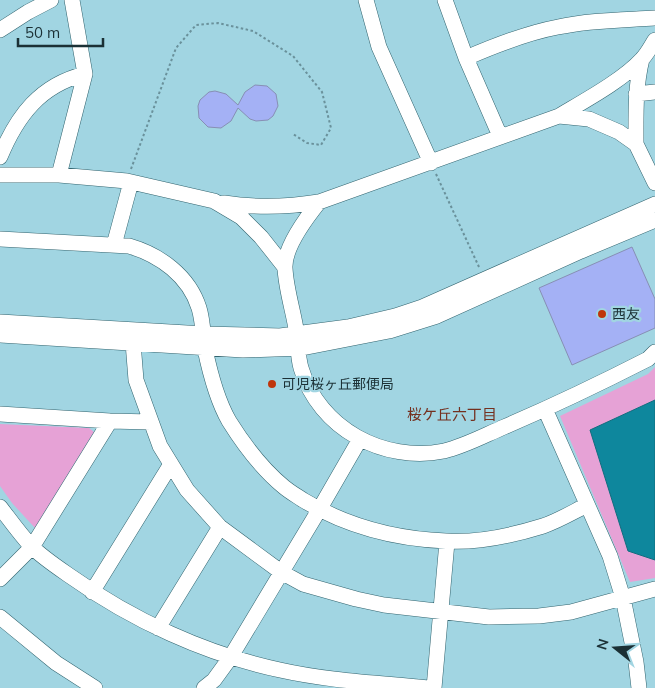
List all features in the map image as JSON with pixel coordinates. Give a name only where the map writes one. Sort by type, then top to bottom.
[{"type":"street","points":[[0,29],[51,0]]},
{"type":"street","points":[[60,176],[85,74],[72,0]]},
{"type":"street","points":[[366,0],[379,47],[431,162]]},
{"type":"street","points":[[445,0],[466,58],[500,136]]},
{"type":"street","points":[[466,58],[507,40],[558,27],[655,18]]},
{"type":"street","points":[[0,174],[129,181],[216,202],[243,206],[297,205],[319,202],[559,116],[591,97],[642,59],[655,40]]},
{"type":"street","points":[[642,59],[636,94],[636,144],[655,182]]},
{"type":"street","points":[[0,157],[22,114],[35,101],[68,78],[85,74]]},
{"type":"street","points":[[636,94],[655,92]]},
{"type":"street","points":[[559,116],[589,119],[619,132],[636,144]]},
{"type":"street","points":[[114,245],[129,181]]},
{"type":"street","points":[[216,202],[241,217],[284,266]]},
{"type":"street","points":[[319,202],[302,224],[284,266],[301,368],[311,391],[325,413],[360,439],[389,450],[413,454],[445,450],[545,409],[641,363],[655,352]]},
{"type":"street","points":[[297,341],[395,316],[484,280],[655,204]]},
{"type":"street","points":[[0,322],[133,336],[204,341],[243,350],[297,341],[389,331],[437,316],[655,220]]},
{"type":"street","points":[[0,240],[129,246],[146,251],[165,262],[181,277],[199,308],[214,386],[228,420],[259,464],[285,488],[319,510],[346,522],[387,534],[447,542],[490,538],[544,526],[587,505]]},
{"type":"street","points":[[0,335],[133,336]]},
{"type":"street","points":[[133,336],[136,380],[160,446],[187,490],[220,527],[281,572],[303,584],[384,605],[489,617],[539,616],[571,612],[655,590]]},
{"type":"street","points":[[545,409],[610,556],[623,598],[636,662],[639,688]]},
{"type":"street","points":[[0,414],[151,422]]},
{"type":"street","points":[[0,579],[32,546],[110,421]]},
{"type":"street","points":[[204,688],[214,680],[230,658],[360,439]]},
{"type":"street","points":[[92,592],[171,464]]},
{"type":"street","points":[[0,507],[32,546],[55,566],[92,592],[183,640],[230,658],[294,673],[428,688]]},
{"type":"street","points":[[158,628],[220,527]]},
{"type":"street","points":[[434,688],[447,542]]},
{"type":"street","points":[[0,617],[56,663],[95,688]]},
{"type":"path","points":[[129,181],[176,48],[196,25],[218,22],[253,31],[293,56],[322,92],[331,128],[321,145],[307,143],[292,134]]},
{"type":"path","points":[[431,162],[484,280]]},
{"type":"shaded area","points":[[655,367],[655,578],[630,582],[560,416],[648,374]]},
{"type":"shaded area","points":[[0,424],[89,428],[94,432],[35,528],[12,503],[0,486]]},
{"type":"water","points":[[655,400],[655,560],[628,551],[590,430]]},
{"type":"building","points":[[255,85],[267,86],[276,94],[278,106],[273,116],[268,120],[256,121],[250,119],[238,108],[231,121],[221,128],[208,127],[199,118],[198,106],[200,100],[209,92],[215,91],[226,94],[238,105],[245,92]]},
{"type":"building","name":"西友","points":[[632,247],[655,299],[655,328],[572,365],[539,288]]},
{"type":"place","name":"西友","points":[[602,314]]},
{"type":"place","name":"可児桜ヶ丘郵便局","points":[[272,384]]},
{"type":"district","name":"桜ケ丘六丁目","points":[[452,415]]}]
